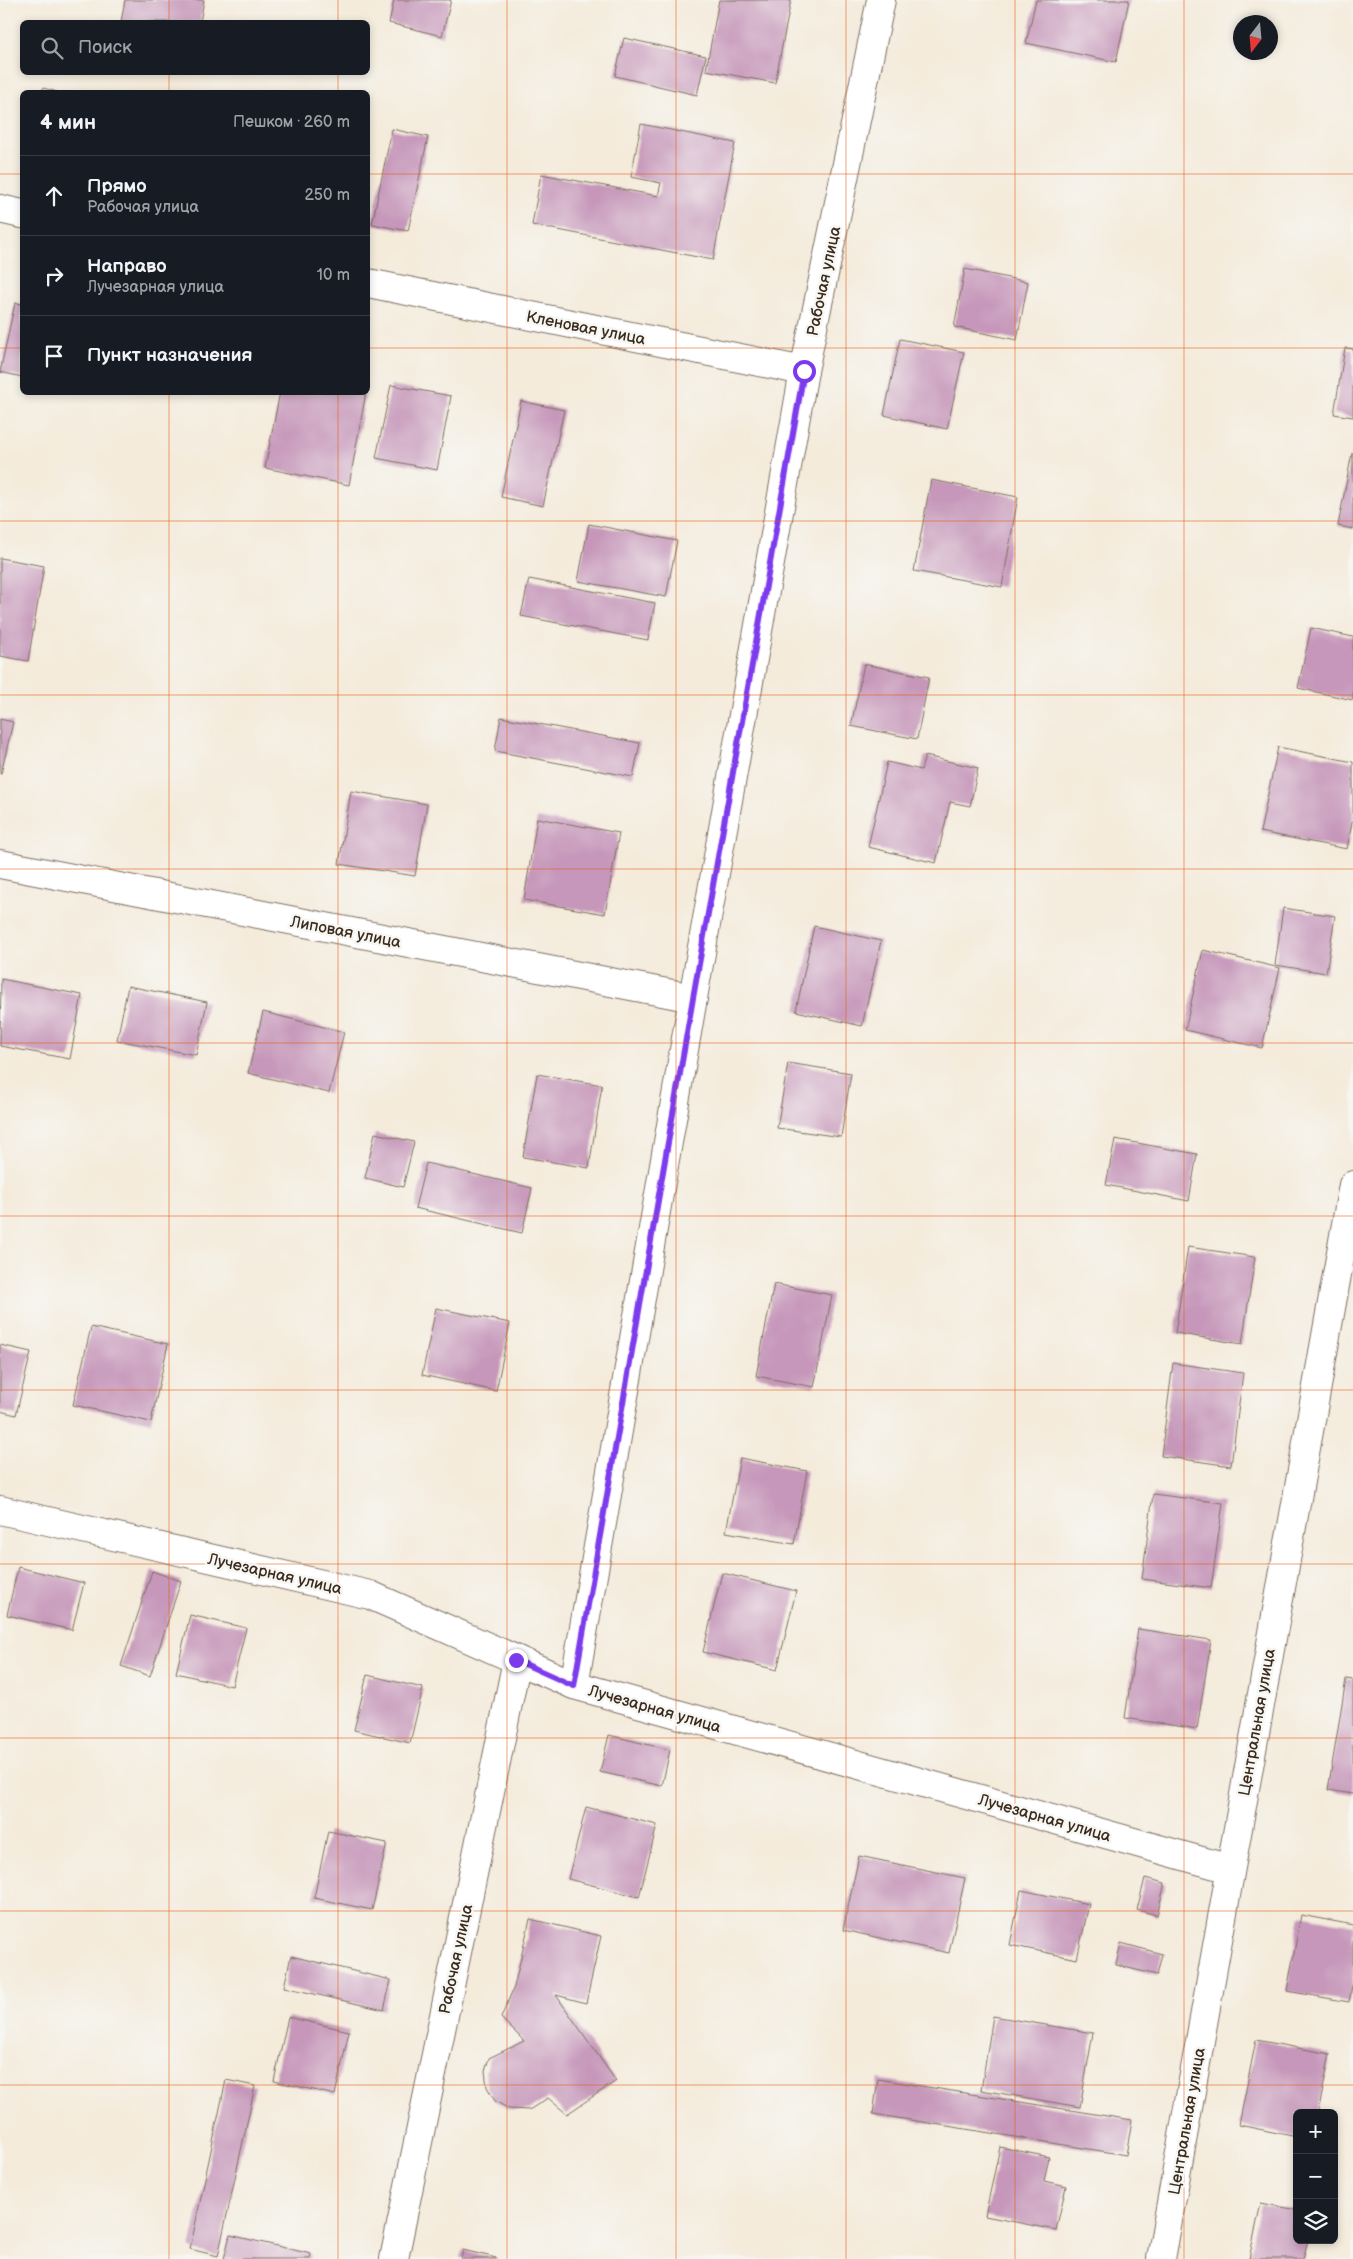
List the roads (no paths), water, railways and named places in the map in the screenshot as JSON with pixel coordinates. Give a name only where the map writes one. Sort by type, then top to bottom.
[{"type":"street","name":"Рабочая улица","points":[[574,1686],[804,371],[881,0]]},
{"type":"street","points":[[0,209],[20,214]]},
{"type":"street","name":"Кленовая улица","points":[[370,283],[804,371]]},
{"type":"street","name":"Липовая улица","points":[[0,864],[693,998]]},
{"type":"street","name":"Центральная улица","points":[[1162,2259],[1353,1185]]},
{"type":"street","name":"Лучезарная улица","points":[[0,1510],[370,1595],[574,1686],[1230,1869]]},
{"type":"street","name":"Рабочая улица","points":[[394,2259],[516,1660]]}]
